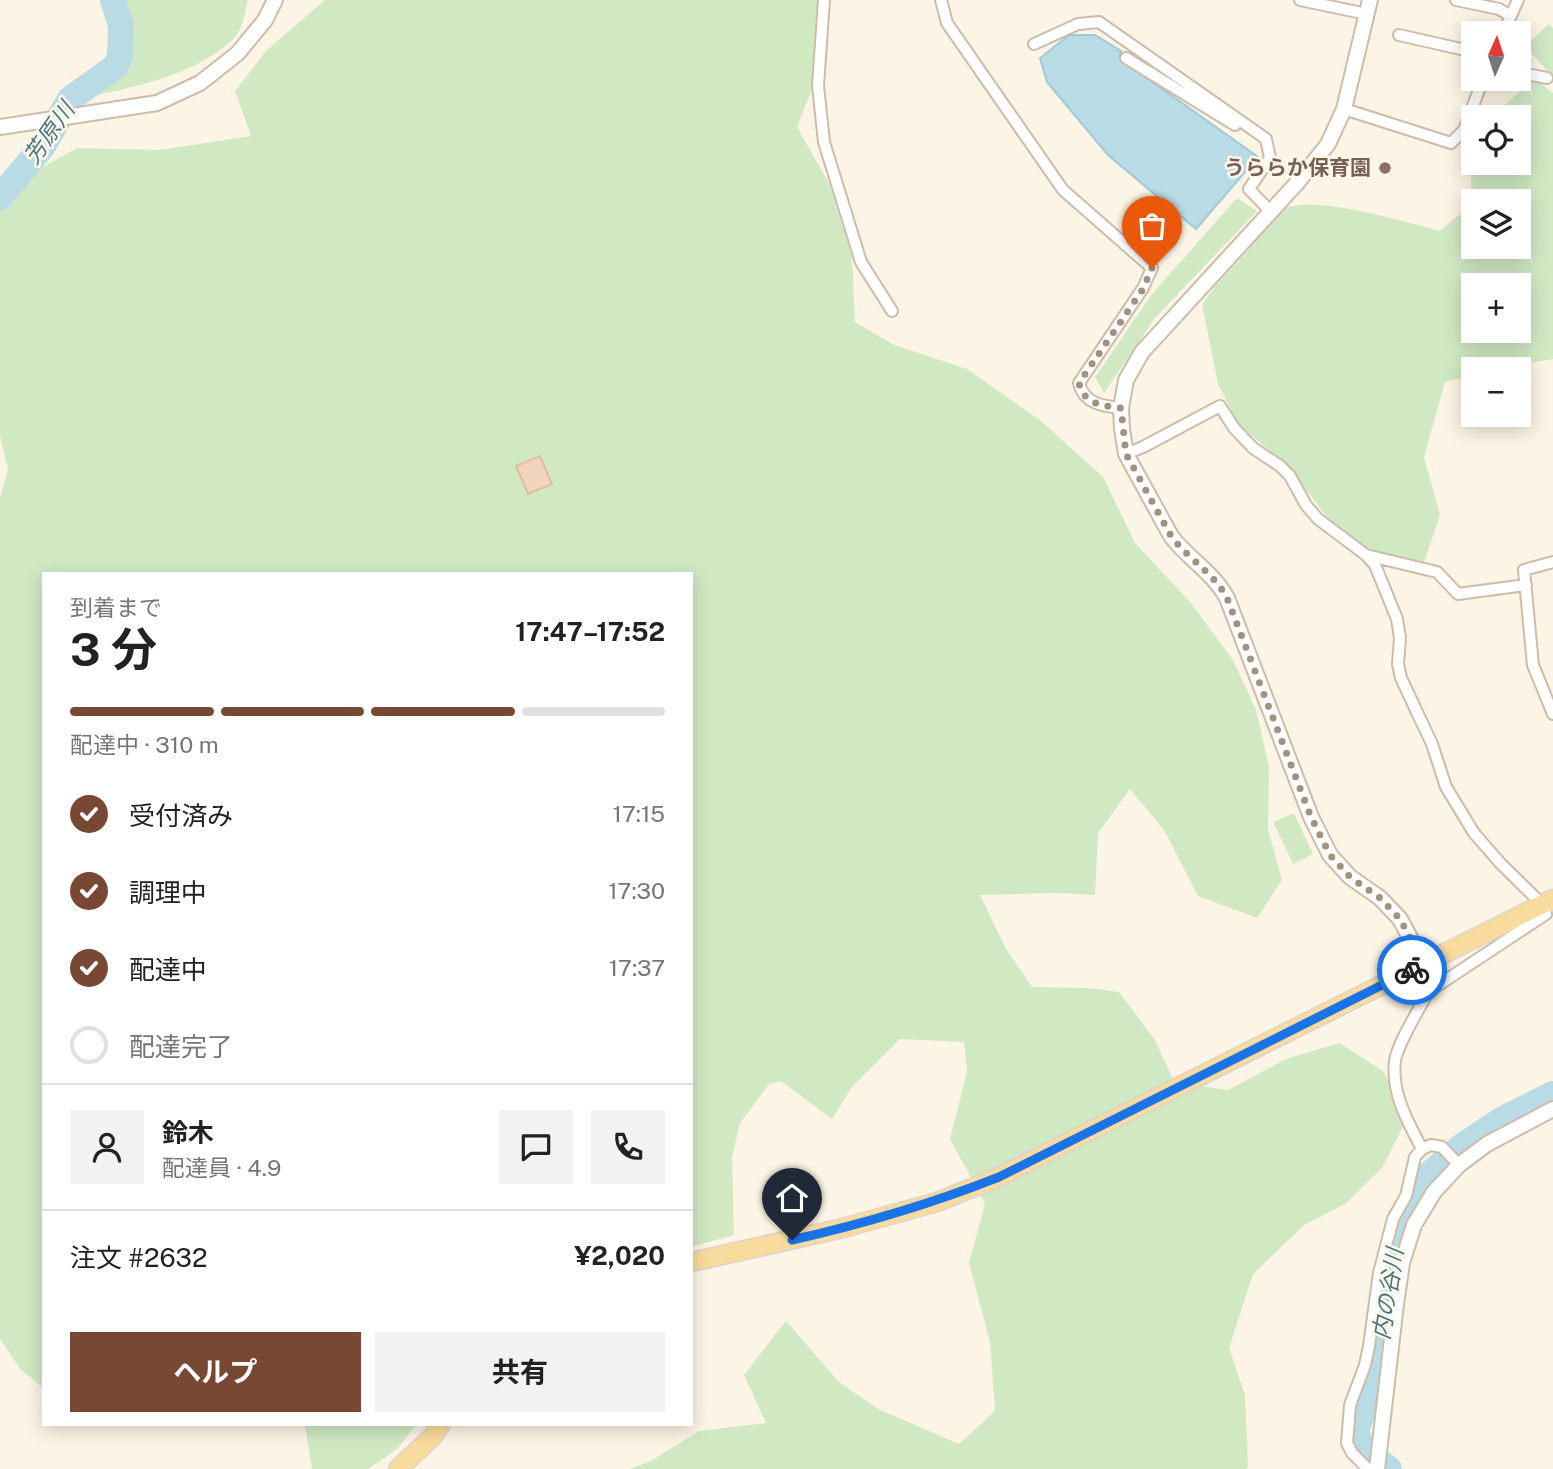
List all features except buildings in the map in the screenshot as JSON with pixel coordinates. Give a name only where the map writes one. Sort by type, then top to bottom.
[{"type":"main road","points":[[693,1262],[843,1228],[937,1202],[986,1182],[1548,901]]},
{"type":"main road","points":[[398,1469],[432,1437],[440,1426]]},
{"type":"street","points":[[0,127],[157,103],[200,83],[238,53],[265,20],[275,0]]},
{"type":"street","points":[[824,0],[818,86],[824,142],[861,262],[892,311]]},
{"type":"street","points":[[941,0],[947,23],[1063,190],[1152,268],[1143,289],[1079,383],[1081,392],[1098,405],[1121,408]]},
{"type":"street","points":[[1300,0],[1368,7],[1344,109],[1328,144],[1271,212],[1142,352],[1126,380],[1121,408],[1126,454],[1171,536],[1179,547],[1218,582],[1227,598],[1311,817],[1330,855],[1350,877],[1380,898],[1400,919],[1424,964]]},
{"type":"street","points":[[1456,0],[1499,9],[1511,16]]},
{"type":"street","points":[[1509,21],[1518,0]]},
{"type":"street","points":[[1034,44],[1078,24],[1099,22],[1252,129],[1266,139],[1270,158],[1249,189],[1271,212]]},
{"type":"street","points":[[1399,35],[1461,49]]},
{"type":"street","points":[[1126,58],[1248,133],[1252,129]]},
{"type":"street","points":[[1531,75],[1547,78]]},
{"type":"street","points":[[1344,109],[1451,144],[1465,130],[1479,91]]},
{"type":"street","points":[[1126,454],[1220,406],[1234,428],[1253,448],[1290,476],[1306,505],[1318,519],[1367,555],[1375,565],[1397,619],[1401,678],[1432,744],[1446,787],[1474,834],[1501,864],[1548,901],[1546,914],[1426,996],[1395,1058],[1400,1107],[1422,1149]]},
{"type":"street","points":[[1367,555],[1437,572],[1458,594],[1526,585]]},
{"type":"street","points":[[1553,562],[1524,570],[1532,666],[1553,714]]},
{"type":"street","points":[[1377,1469],[1402,1263],[1414,1225],[1434,1192],[1457,1163],[1553,1109]]},
{"type":"street","points":[[1368,1469],[1352,1453],[1347,1443],[1350,1405],[1365,1365],[1375,1290],[1387,1239],[1393,1219],[1406,1196],[1415,1157],[1422,1149],[1442,1147],[1457,1163]]},
{"type":"green space","points":[[124,0],[248,0],[236,36],[205,60],[169,76],[92,96],[127,66],[130,24]]},
{"type":"green space","points":[[325,0],[818,0],[811,92],[797,127],[829,183],[852,257],[855,322],[894,345],[967,369],[1041,421],[1103,477],[1135,543],[1190,602],[1233,660],[1256,710],[1269,767],[1268,829],[1282,880],[1257,918],[1198,896],[1164,830],[1130,789],[1098,833],[1095,895],[980,895],[1006,949],[1032,987],[1088,988],[1119,992],[1155,1040],[1174,1082],[1228,1090],[1286,1059],[1339,1043],[1383,1071],[1398,1099],[1405,1123],[1382,1168],[1345,1204],[1304,1225],[1253,1274],[1229,1348],[1245,1395],[1246,1469],[629,1469],[649,1462],[699,1431],[766,1423],[744,1375],[786,1321],[839,1382],[878,1409],[959,1444],[995,1411],[990,1342],[969,1263],[985,1204],[950,1139],[967,1072],[964,1042],[900,1039],[852,1087],[832,1119],[781,1081],[769,1084],[740,1123],[732,1157],[734,1235],[693,1246],[693,572],[42,572],[42,1386],[21,1370],[0,1339],[0,498],[8,469],[0,436],[0,191],[77,148],[160,150],[251,136],[235,91],[266,51]]},
{"type":"green space","points":[[1549,24],[1553,28],[1553,77],[1531,53],[1531,40]]},
{"type":"green space","points":[[1535,79],[1553,93],[1553,359],[1531,363],[1531,357],[1461,357],[1461,378],[1445,382],[1424,457],[1440,515],[1422,568],[1383,559],[1335,528],[1289,467],[1238,424],[1218,384],[1202,305],[1273,218],[1282,210],[1295,205],[1359,211],[1440,231],[1461,213],[1461,259],[1531,259],[1531,189],[1471,189],[1471,175],[1531,175],[1531,105],[1504,105],[1521,91],[1531,91],[1531,82]]},
{"type":"green space","points":[[1237,198],[1257,211],[1155,318],[1104,393],[1095,377],[1152,294]]},
{"type":"green space","points":[[1294,813],[1313,854],[1293,864],[1273,822]]},
{"type":"green space","points":[[305,1426],[415,1426],[397,1449],[368,1469],[312,1469]]},
{"type":"water","points":[[1069,35],[1095,35],[1121,51],[1119,58],[1258,157],[1196,229],[1108,155],[1047,82],[1040,58]]},
{"type":"waterway","name":"芳原川","points":[[0,197],[43,146],[70,99],[116,66],[120,56],[121,26],[113,0]]},
{"type":"waterway","name":"内の谷川","points":[[1389,1469],[1362,1448],[1356,1431],[1369,1394],[1379,1348],[1388,1265],[1403,1221],[1427,1176],[1462,1146],[1501,1120],[1553,1094]]},
{"type":"way so far","points":[[1152,268],[1143,289],[1079,383],[1081,392],[1098,405],[1121,408],[1126,454],[1171,536],[1179,547],[1218,582],[1227,598],[1311,817],[1330,855],[1350,877],[1380,898],[1400,919],[1424,964],[1412,970]]},
{"type":"place","name":"うららか保育園","points":[[1385,168]]},
{"type":"route","points":[[792,1240],[937,1202],[999,1177],[1412,970]]}]
